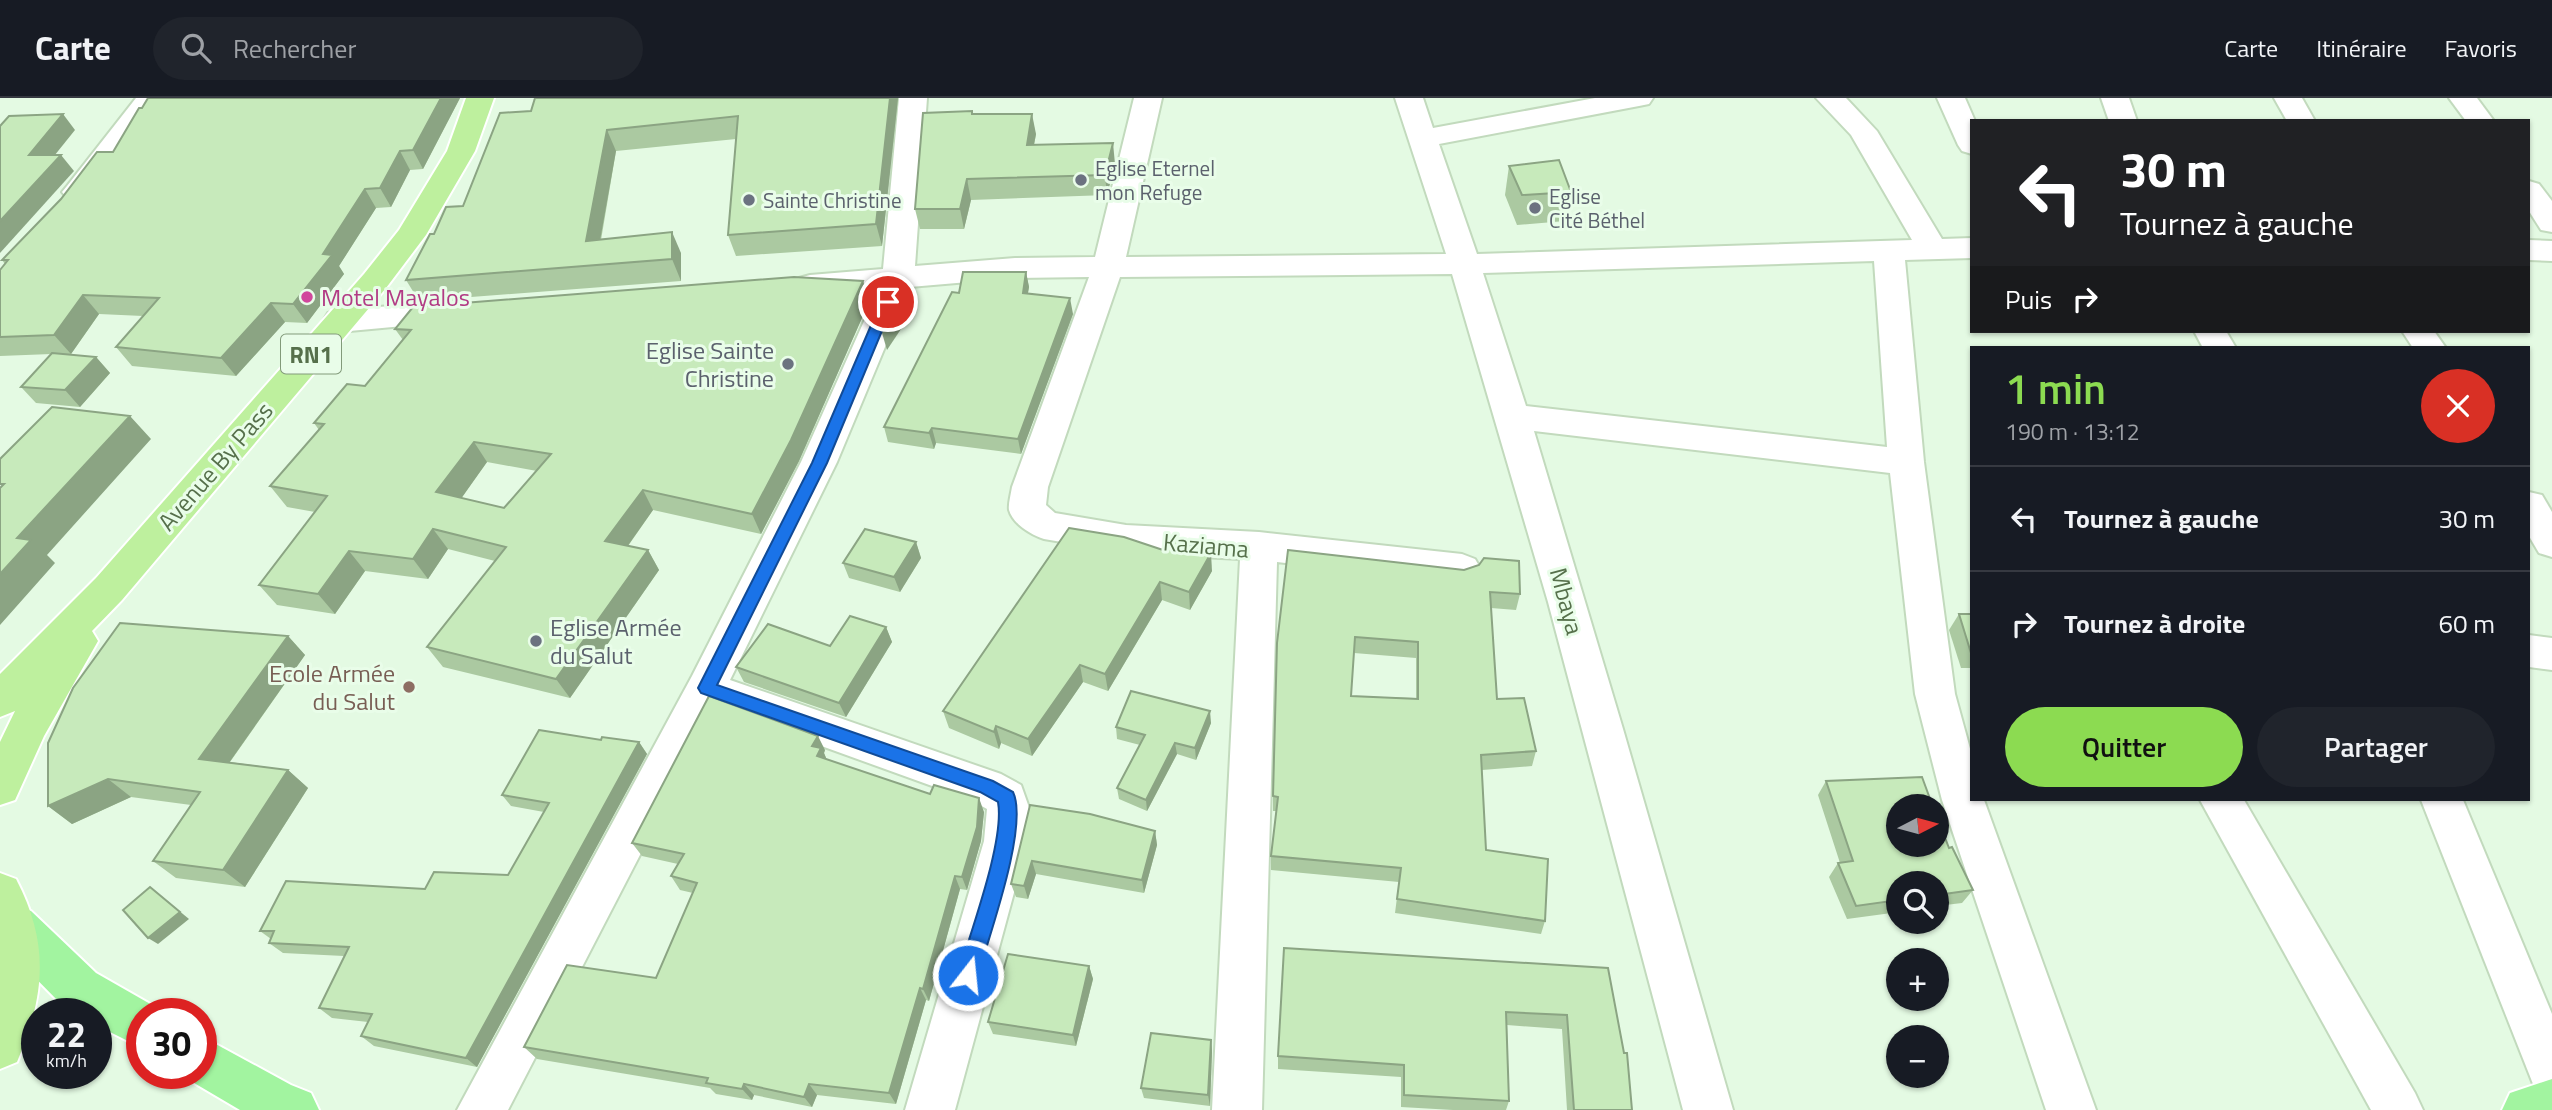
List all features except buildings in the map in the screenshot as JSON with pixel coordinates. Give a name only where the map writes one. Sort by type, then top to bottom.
[{"type":"highway","name":"Avenue By Pass","points":[[109,589],[411,235],[461,151],[480,98]]},
{"type":"highway","name":"RN1","points":[[0,700],[109,589]]},
{"type":"highway","name":"RN1","points":[[0,786],[27,728],[109,589]]},
{"type":"highway","points":[[0,1045],[14,1000],[19,961],[7,910]]},
{"type":"main road","points":[[7,910],[79,989],[126,1016]]},
{"type":"main road","points":[[217,1069],[286,1109]]},
{"type":"main road","points":[[2527,1110],[2552,1104]]},
{"type":"street","points":[[64,209],[150,98]]},
{"type":"street","points":[[482,1110],[706,688],[819,463],[898,279],[913,98]]},
{"type":"street","name":"Kaziama","points":[[1148,98],[1109,265],[1030,487],[1027,509],[1044,525],[1126,539],[1259,546],[1237,1110]]},
{"type":"street","name":"Mbaya","points":[[1409,98],[1466,264],[1514,417],[1708,1110]]},
{"type":"street","points":[[1423,139],[1639,98]]},
{"type":"street","points":[[1830,98],[1863,131],[1933,250]]},
{"type":"street","points":[[1951,98],[1970,141]]},
{"type":"street","points":[[2115,98],[2122,119]]},
{"type":"street","points":[[2288,98],[2300,119]]},
{"type":"street","points":[[2463,98],[2479,119]]},
{"type":"street","points":[[2530,191],[2552,223]]},
{"type":"street","points":[[786,287],[1015,268],[1109,265],[1466,264],[1970,248]]},
{"type":"street","points":[[2530,250],[2552,251]]},
{"type":"street","points":[[1889,252],[1906,462],[1935,695],[1964,800],[2071,1110]]},
{"type":"street","points":[[339,321],[493,309]]},
{"type":"street","points":[[1514,417],[1906,462]]},
{"type":"street","points":[[2530,507],[2552,543]]},
{"type":"street","points":[[1259,546],[1462,569]]},
{"type":"street","points":[[2530,651],[2552,653]]},
{"type":"street","points":[[706,688],[986,787],[1006,797],[1010,816],[1006,841],[930,1110]]},
{"type":"street","points":[[2222,801],[2398,1110]]},
{"type":"street","points":[[2442,801],[2552,1072]]},
{"type":"place","name":"Eglise Eternel mon Refuge","points":[[1081,180]]},
{"type":"place","name":"Sainte Christine","points":[[749,200]]},
{"type":"place","name":"Eglise Cité Béthel","points":[[1535,208]]},
{"type":"place","name":"Motel Mayalos","points":[[307,297]]},
{"type":"place","name":"Eglise Sainte Christine","points":[[788,364]]},
{"type":"place","name":"Eglise Armée du Salut","points":[[536,641]]},
{"type":"place","name":"Ecole Armée du Salut","points":[[409,687]]},
{"type":"route","points":[[888,302],[819,463],[706,688],[986,787],[1006,797],[1010,816],[1006,841],[968,975]]}]
